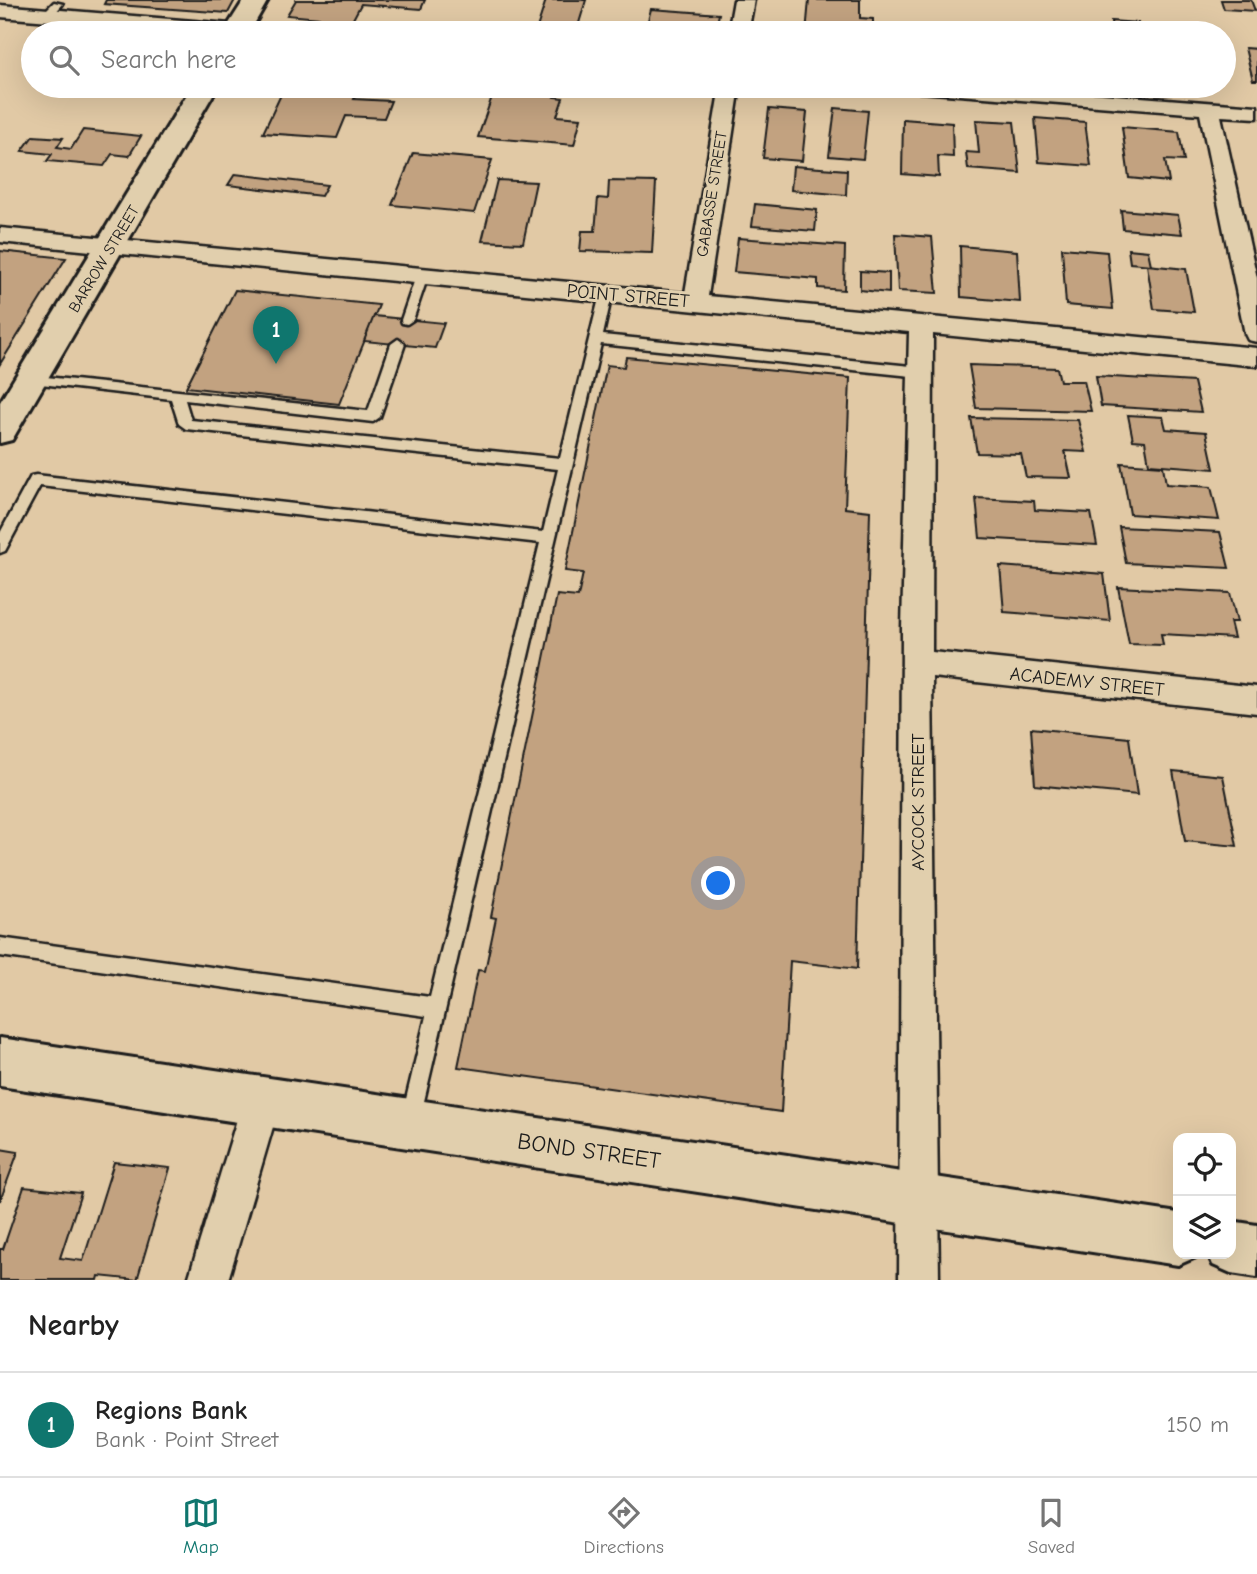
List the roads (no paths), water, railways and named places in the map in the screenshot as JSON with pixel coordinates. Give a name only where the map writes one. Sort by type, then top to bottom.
[{"type":"main road","points":[[244,21],[256,0]]},
{"type":"main road","name":"BARROW STREET","points":[[0,431],[198,98]]},
{"type":"main road","name":"BOND STREET","points":[[0,1062],[1173,1238]]},
{"type":"main road","points":[[1236,1248],[1257,1251]]},
{"type":"street","points":[[740,21],[744,0]]},
{"type":"street","points":[[0,11],[52,10],[144,21]]},
{"type":"street","name":"GABASSE STREET","points":[[695,303],[728,98]]},
{"type":"street","points":[[1071,98],[1257,113]]},
{"type":"street","points":[[1209,109],[1257,334]]},
{"type":"street","name":"POINT STREET","points":[[0,235],[1257,357]]},
{"type":"street","name":"AYCOCK STREET","points":[[919,1280],[918,663],[921,324]]},
{"type":"street","name":"ACADEMY STREET","points":[[918,663],[1257,700]]},
{"type":"street","points":[[208,1280],[261,1102]]},
{"type":"lane","points":[[407,320],[422,276]]},
{"type":"lane","points":[[410,1125],[606,294]]},
{"type":"lane","points":[[596,339],[920,372]]},
{"type":"lane","points":[[32,378],[373,417],[398,344]]},
{"type":"lane","points":[[176,394],[186,424],[565,464]]},
{"type":"lane","points":[[0,547],[36,480],[548,538]]},
{"type":"lane","points":[[0,947],[438,1008]]},
{"type":"place","name":"Regions Bank","points":[[276,364]]}]
